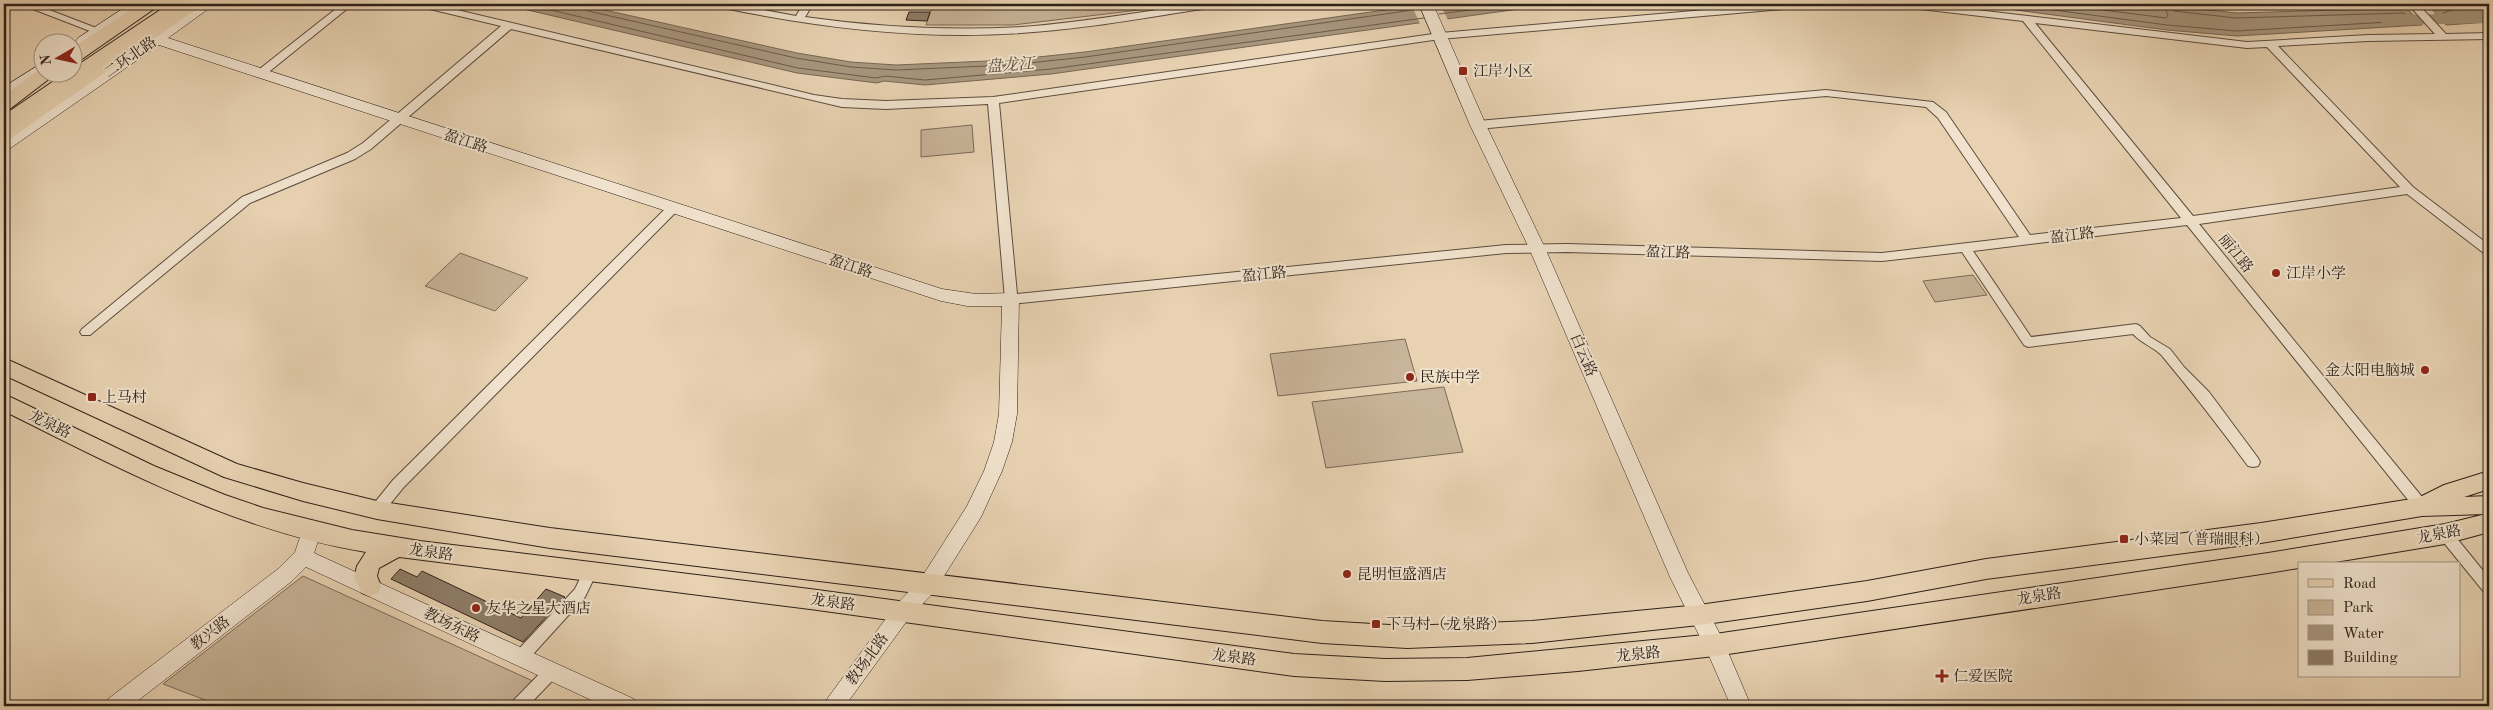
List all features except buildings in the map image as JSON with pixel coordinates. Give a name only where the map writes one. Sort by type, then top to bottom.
[{"type":"highway","points":[[82,50],[152,4]]},
{"type":"highway","points":[[4,133],[203,4]]},
{"type":"highway","points":[[4,104],[35,82]]},
{"type":"main road","name":"二环北路","points":[[82,61],[168,4]]},
{"type":"main road","name":"二环北路","points":[[4,123],[180,4]]},
{"type":"main road","points":[[4,114],[51,82]]},
{"type":"main road","name":"龙泉路","points":[[4,366],[232,471],[303,492],[377,510],[550,538],[927,586],[1322,632],[1407,637],[1532,632],[1699,615],[1866,591],[1986,569],[2261,533],[2422,508],[2489,504]]},
{"type":"main road","name":"龙泉路","points":[[4,402],[146,472],[254,514],[352,540],[398,548],[902,612],[1294,665],[1385,670],[1468,669],[1578,660],[1715,645],[2268,563],[2445,534],[2489,523]]},
{"type":"main road","points":[[2422,508],[2452,491],[2489,480]]},
{"type":"main road","points":[[2422,508],[2489,491]]},
{"type":"main road","points":[[370,586],[365,578],[371,562],[380,554],[398,548]]},
{"type":"street","points":[[25,4],[99,31]]},
{"type":"street","points":[[82,42],[139,4]]},
{"type":"street","name":"二环北路","points":[[4,145],[203,4]]},
{"type":"street","points":[[261,73],[348,4]]},
{"type":"street","points":[[420,4],[842,103],[886,105],[993,100],[1438,31],[1806,4]]},
{"type":"street","points":[[719,4],[848,28],[986,31],[1070,24],[1217,4]]},
{"type":"street","points":[[798,20],[808,4]]},
{"type":"street","name":"白云路","points":[[1426,4],[1478,125],[1537,248],[1741,706]]},
{"type":"street","points":[[1903,4],[2026,18],[2186,40],[2271,45],[2368,38],[2489,36]]},
{"type":"street","points":[[2413,4],[2444,37]]},
{"type":"street","name":"丽江路","points":[[2026,18],[2422,508]]},
{"type":"street","points":[[86,332],[246,200],[351,156],[399,119],[509,25]]},
{"type":"street","name":"盈江路","points":[[156,39],[941,295],[962,300],[989,301],[1537,248],[1854,258],[1882,257],[2189,221],[2409,190]]},
{"type":"street","points":[[2271,45],[2409,190],[2489,251]]},
{"type":"street","points":[[4,94],[32,75]]},
{"type":"street","points":[[1478,125],[1826,92],[1929,104],[1942,115],[2028,240]]},
{"type":"street","points":[[993,100],[1011,299]]},
{"type":"street","points":[[377,510],[398,484],[673,208]]},
{"type":"street","points":[[1965,247],[2028,342],[2136,329],[2146,340],[2166,352],[2180,371],[2204,396],[2253,462]]},
{"type":"street","name":"教场北路","points":[[833,706],[902,612],[927,586],[974,511],[1003,442],[1010,387],[1011,299]]},
{"type":"street","points":[[303,557],[312,529]]},
{"type":"street","points":[[2445,534],[2489,588]]},
{"type":"street","name":"教场东路","points":[[303,557],[370,586],[520,658],[627,706]]},
{"type":"street","name":"教兴路","points":[[115,706],[284,575],[303,557]]},
{"type":"street","points":[[520,658],[580,593],[590,572]]},
{"type":"street","points":[[518,706],[551,672]]},
{"type":"green space","points":[[917,4],[1190,4],[1013,25],[926,25],[933,5]]},
{"type":"green space","points":[[972,125],[974,152],[921,157],[921,130]]},
{"type":"green space","points":[[460,253],[528,278],[495,311],[425,286]]},
{"type":"green space","points":[[1973,275],[1987,295],[1935,302],[1923,281]]},
{"type":"green space","points":[[1405,339],[1417,381],[1278,396],[1270,354]]},
{"type":"green space","points":[[1444,387],[1463,452],[1326,468],[1312,402]]},
{"type":"green space","points":[[303,576],[535,682],[511,706],[221,706],[163,684]]},
{"type":"water","points":[[502,4],[578,4],[797,53],[851,62],[896,65],[1010,60],[1085,52],[1428,4],[1555,4],[1051,74],[925,85],[884,81],[877,83],[797,73]]},
{"type":"water","points":[[1970,4],[2152,4],[2237,13],[2407,8],[2422,25],[2237,36],[2167,30]]},
{"type":"water","points":[[2429,6],[2489,6],[2489,22],[2446,25]]},
{"type":"pier","points":[[1411,4],[1440,4],[1448,20],[1421,26]]},
{"type":"waterway","name":"盘龙江","points":[[2388,20],[2489,18]]},
{"type":"place","name":"江岸小区","points":[[1463,71]]},
{"type":"place","name":"江岸小学","points":[[2276,273]]},
{"type":"place","name":"金太阳电脑城","points":[[2425,370]]},
{"type":"place","name":"民族中学","points":[[1410,377]]},
{"type":"place","name":"上马村","points":[[92,397]]},
{"type":"place","name":"小菜园（普瑞眼科）","points":[[2124,539]]},
{"type":"place","name":"昆明恒盛酒店","points":[[1347,574]]},
{"type":"place","name":"友华之星大酒店","points":[[476,608]]},
{"type":"place","name":"下马村（龙泉路）","points":[[1376,624]]},
{"type":"place","name":"仁爱医院","points":[[1942,676]]}]
